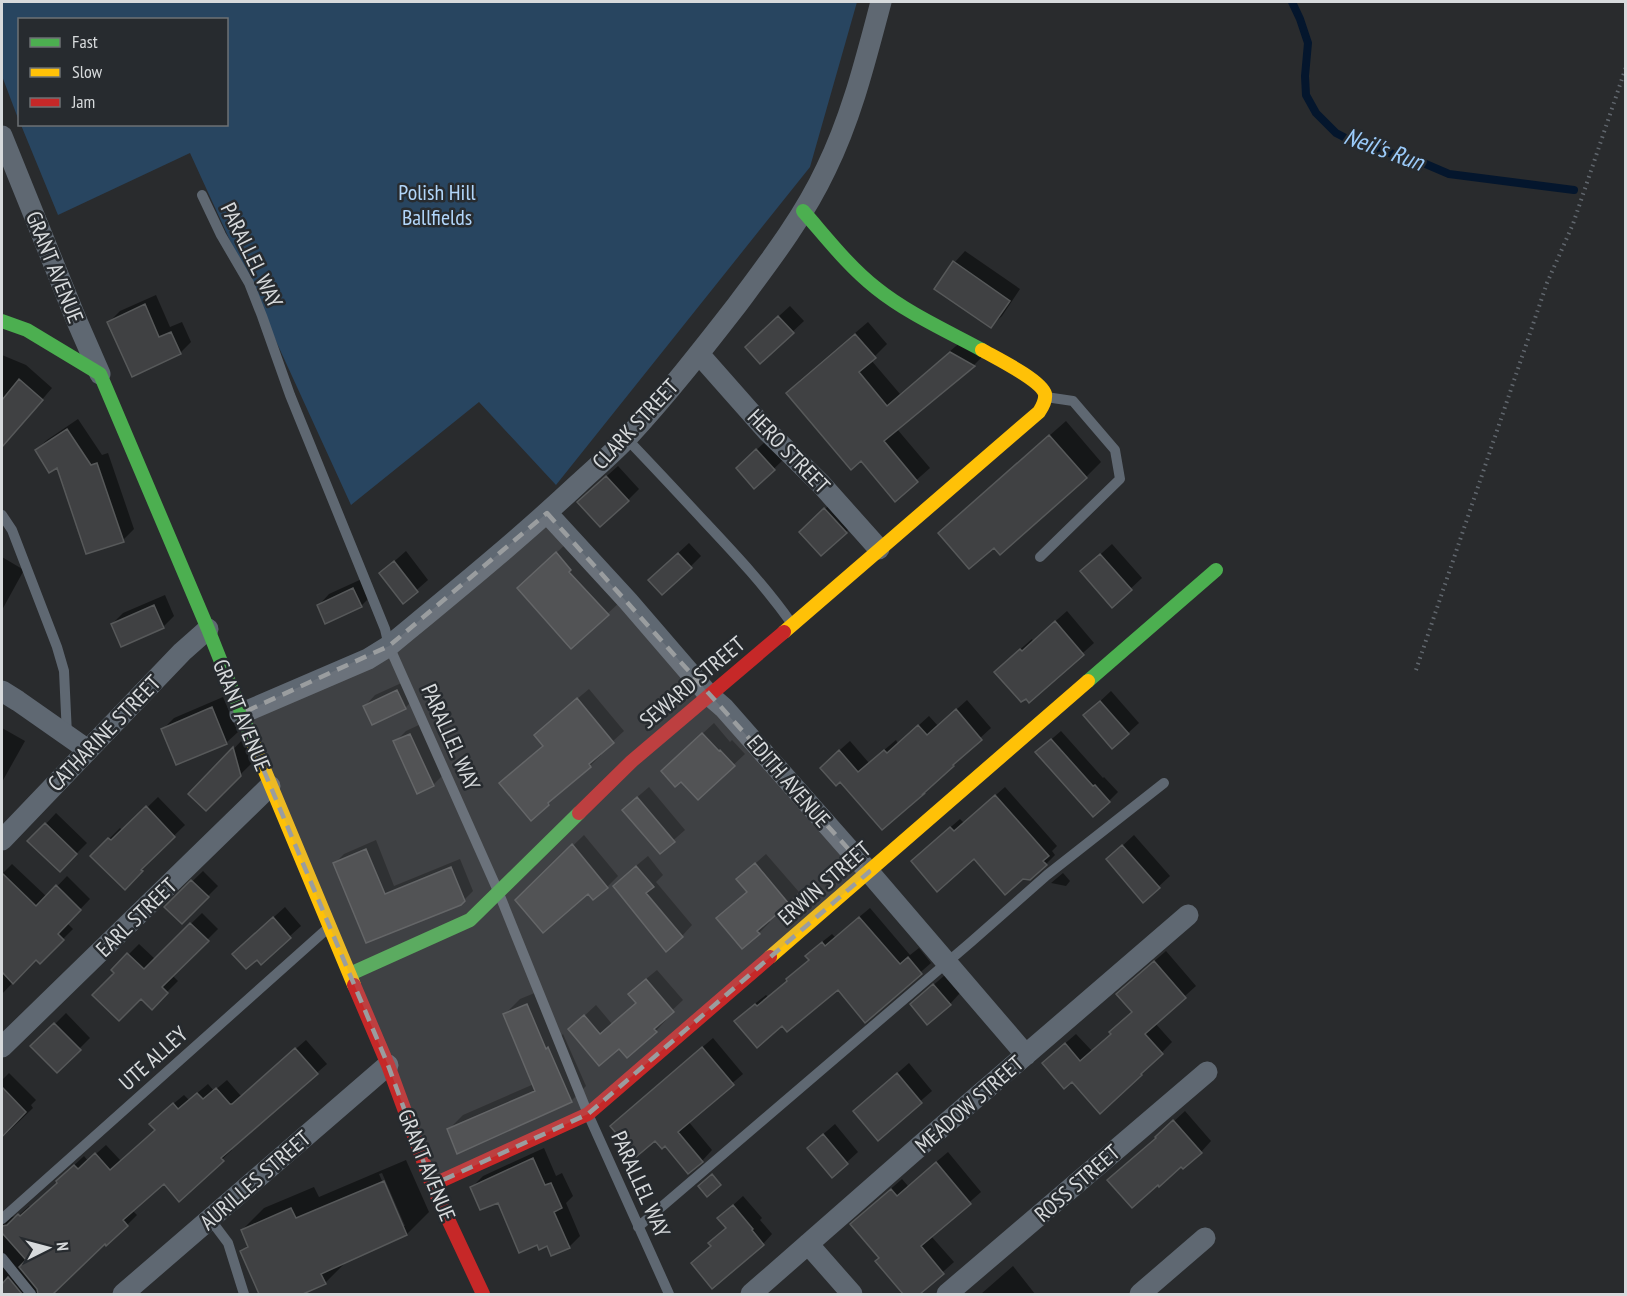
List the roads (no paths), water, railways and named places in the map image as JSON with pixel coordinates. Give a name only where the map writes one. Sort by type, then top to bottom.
[{"type":"street","name":"CLARK STREET","points":[[240,714],[368,659],[389,646],[547,513],[626,438],[699,354],[752,285],[803,211],[827,168],[842,132],[858,85],[881,2]]},
{"type":"street","name":"GRANT AVENUE","points":[[2,136],[76,319],[208,629],[240,714],[388,1065],[432,1185],[483,1294]]},
{"type":"street","points":[[803,211],[861,273],[885,294],[1008,365],[1038,385],[1045,397]]},
{"type":"street","points":[[2,321],[27,330],[100,374]]},
{"type":"street","name":"HERO STREET","points":[[699,354],[768,432],[822,484],[879,549]]},
{"type":"street","name":"SEWARD STREET","points":[[350,974],[470,920],[632,761],[1039,412],[1044,405],[1045,397]]},
{"type":"street","name":"EDITH AVENUE","points":[[547,513],[628,601],[709,695],[724,708],[1026,1055]]},
{"type":"street","name":"ERWIN STREET","points":[[432,1185],[588,1114],[1216,570]]},
{"type":"street","name":"CATHARINE STREET","points":[[2,840],[182,652],[208,629]]},
{"type":"street","points":[[2,691],[88,750]]},
{"type":"street","name":"EARL STREET","points":[[2,1047],[270,786]]},
{"type":"street","name":"MEADOW STREET","points":[[751,1294],[1188,915]]},
{"type":"street","name":"AURILLES STREET","points":[[123,1294],[388,1065]]},
{"type":"street","name":"ROSS STREET","points":[[947,1294],[1207,1072]]},
{"type":"street","points":[[1140,1294],[1205,1239]]},
{"type":"street","points":[[808,1244],[852,1294]]},
{"type":"lane","name":"PARALLEL WAY","points":[[202,195],[221,235],[249,283],[294,406],[385,629],[389,646],[498,891],[588,1114],[669,1294]]},
{"type":"lane","points":[[1040,557],[1120,479],[1115,450],[1073,401],[1045,397]]},
{"type":"lane","points":[[626,438],[740,559],[793,625]]},
{"type":"lane","points":[[2,514],[12,530],[57,647],[64,671],[67,735]]},
{"type":"lane","points":[[638,1227],[1047,875],[1164,783]]},
{"type":"lane","name":"UTE ALLEY","points":[[2,1219],[330,926]]},
{"type":"lane","points":[[210,1219],[228,1243],[244,1294]]},
{"type":"lane","points":[[2,1258],[31,1294]]},
{"type":"waterway","name":"Neil's Run","points":[[1292,2],[1308,43],[1306,95],[1316,113],[1336,133],[1361,146],[1414,159],[1449,174],[1574,190]]},
{"type":"park label","name":"Polish Hill Ballfields","points":[[437,204]]}]
